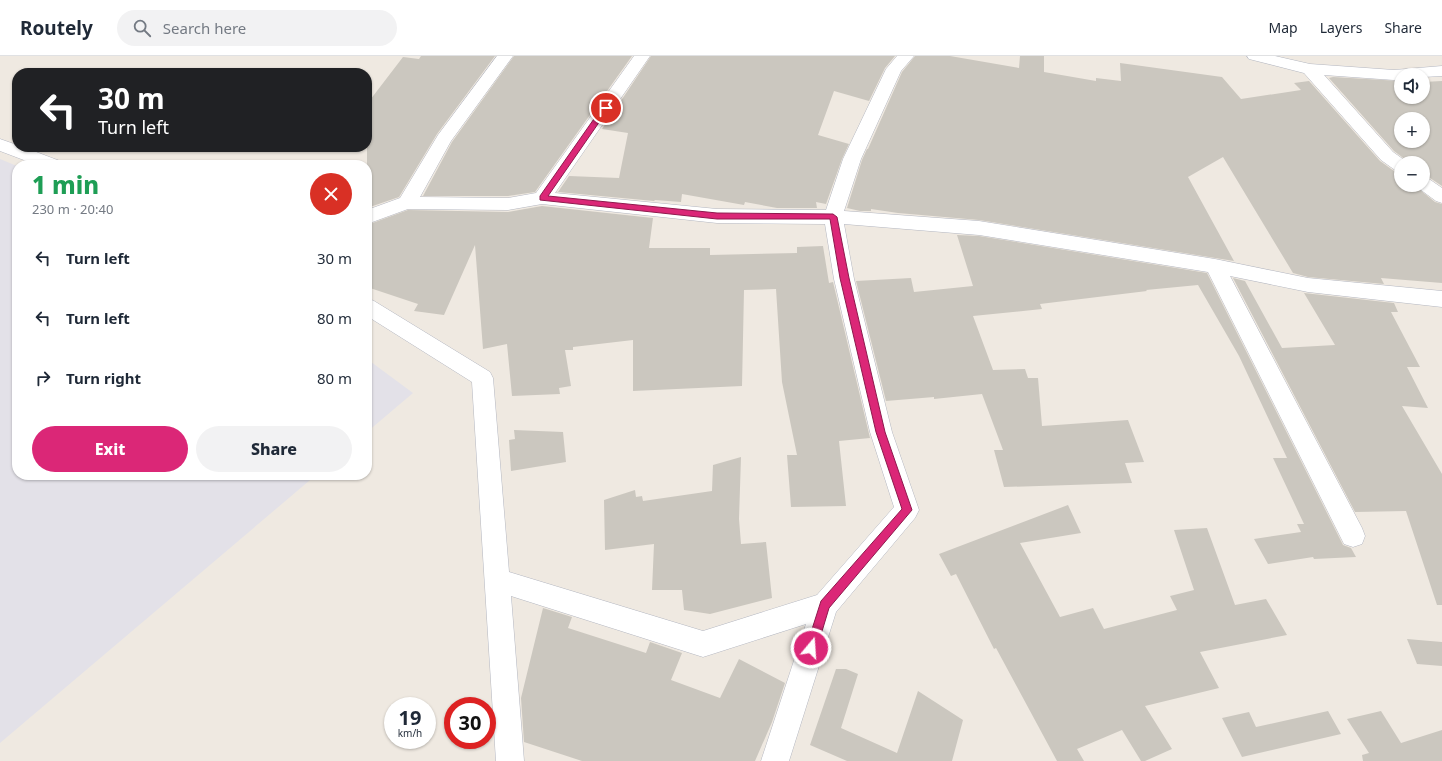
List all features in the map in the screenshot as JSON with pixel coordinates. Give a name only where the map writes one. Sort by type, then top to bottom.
[{"type":"street","points":[[407,203],[444,139],[505,56]]},
{"type":"street","points":[[542,198],[642,56]]},
{"type":"street","points":[[775,761],[825,605],[907,510],[881,432],[844,278],[833,217],[852,159],[894,69],[906,56]]},
{"type":"street","points":[[1255,56],[1310,69],[1394,75],[1442,71]]},
{"type":"street","points":[[1310,69],[1387,156],[1394,161]]},
{"type":"street","points":[[0,146],[12,150]]},
{"type":"street","points":[[17,152],[40,160]]},
{"type":"street","points":[[1430,188],[1442,197]]},
{"type":"street","points":[[372,215],[407,203],[508,204],[542,198],[717,216],[833,217],[979,228],[1215,266],[1308,284],[1442,299]]},
{"type":"street","points":[[1215,266],[1353,536]]},
{"type":"street","points":[[372,309],[482,378],[510,761]]},
{"type":"street","points":[[497,580],[703,644],[825,605]]},
{"type":"shaded area","points":[[0,159],[12,164],[12,480],[310,480],[0,743]]},
{"type":"shaded area","points":[[372,363],[413,393],[372,428]]},
{"type":"building","points":[[421,56],[495,56],[437,134],[399,197],[372,206],[372,160],[367,160],[367,152],[372,152],[372,97],[403,57],[419,59]]},
{"type":"building","points":[[514,56],[632,56],[535,192],[508,196],[423,196],[452,142]]},
{"type":"building","points":[[651,56],[895,56],[885,68],[869,101],[834,91],[818,135],[849,144],[826,204],[816,202],[817,208],[777,208],[745,202],[744,205],[682,194],[681,202],[558,192],[569,176],[619,178],[628,133],[602,129]]},
{"type":"building","points":[[915,56],[950,56],[1019,68],[1020,56],[1044,56],[1044,72],[1096,81],[1096,78],[1121,81],[1120,63],[1222,77],[1241,99],[1301,90],[1294,83],[1309,81],[1380,161],[1394,171],[1394,192],[1423,192],[1435,202],[1442,204],[1442,283],[1381,278],[1384,284],[1308,277],[1293,273],[1223,157],[1188,177],[1234,261],[979,220],[898,213],[871,209],[871,211],[860,211],[847,208],[862,160],[902,72]]},
{"type":"building","points":[[1329,78],[1394,81],[1394,104],[1430,104],[1430,82],[1442,81],[1442,186],[1430,178],[1430,156],[1401,156],[1394,151]]},
{"type":"building","points":[[542,206],[653,218],[649,248],[710,248],[710,255],[797,253],[797,247],[823,246],[829,283],[833,282],[870,438],[839,441],[846,506],[791,507],[787,455],[797,455],[782,382],[776,289],[744,290],[742,386],[633,391],[633,340],[573,347],[573,350],[565,350],[571,386],[559,388],[560,394],[512,396],[507,344],[483,349],[475,245],[444,315],[414,311],[418,304],[372,289],[372,223],[408,210],[508,212]]},
{"type":"building","points":[[957,235],[979,236],[1207,273],[1343,545],[1351,548],[1356,557],[1314,559],[1313,557],[1268,564],[1254,539],[1301,532],[1297,524],[1304,524],[1273,458],[1287,458],[1239,356],[1198,285],[1146,290],[1147,291],[1040,304],[1042,309],[973,316],[993,370],[1025,369],[1028,378],[1038,378],[1042,426],[1128,420],[1144,462],[1125,463],[1132,483],[1004,487],[994,450],[1003,450],[982,394],[934,399],[934,397],[886,401],[856,281],[911,278],[914,292],[973,286]]},
{"type":"building","points":[[1233,278],[1245,281],[1282,348],[1335,345],[1304,293],[1394,303],[1398,312],[1391,312],[1420,367],[1407,367],[1428,408],[1402,406],[1442,474],[1442,605],[1437,605],[1406,511],[1355,512]]},
{"type":"building","points":[[514,430],[563,432],[566,462],[511,471],[509,440],[515,439]]},
{"type":"building","points":[[741,457],[739,519],[741,544],[766,542],[772,598],[710,614],[684,610],[682,590],[652,590],[654,544],[605,550],[604,500],[635,490],[636,497],[642,496],[643,501],[712,491],[713,465]]},
{"type":"building","points":[[1068,505],[1081,533],[1020,543],[1060,617],[1093,608],[1104,629],[1177,610],[1170,596],[1194,590],[1174,530],[1207,528],[1235,605],[1266,599],[1287,635],[1200,652],[1219,688],[1145,706],[1172,749],[1145,761],[1141,761],[1122,730],[1077,749],[1084,761],[1057,761],[996,648],[994,649],[956,574],[951,576],[939,554]]},
{"type":"building","points":[[543,608],[572,617],[568,628],[646,653],[650,642],[682,653],[671,680],[720,698],[739,659],[785,683],[772,722],[755,761],[582,761],[524,742],[521,698]]},
{"type":"building","points":[[1407,639],[1442,642],[1442,666],[1417,664]]},
{"type":"building","points":[[836,669],[846,669],[858,674],[841,728],[897,753],[918,691],[963,720],[952,761],[847,761],[810,745]]},
{"type":"building","points":[[1328,711],[1341,734],[1242,757],[1222,718],[1249,712],[1256,727]]},
{"type":"building","points":[[1381,711],[1401,743],[1442,730],[1442,761],[1363,761],[1362,755],[1369,753],[1347,719]]},
{"type":"route","points":[[606,108],[542,198],[717,216],[833,217],[844,278],[881,432],[907,510],[825,605],[811,648]]}]
